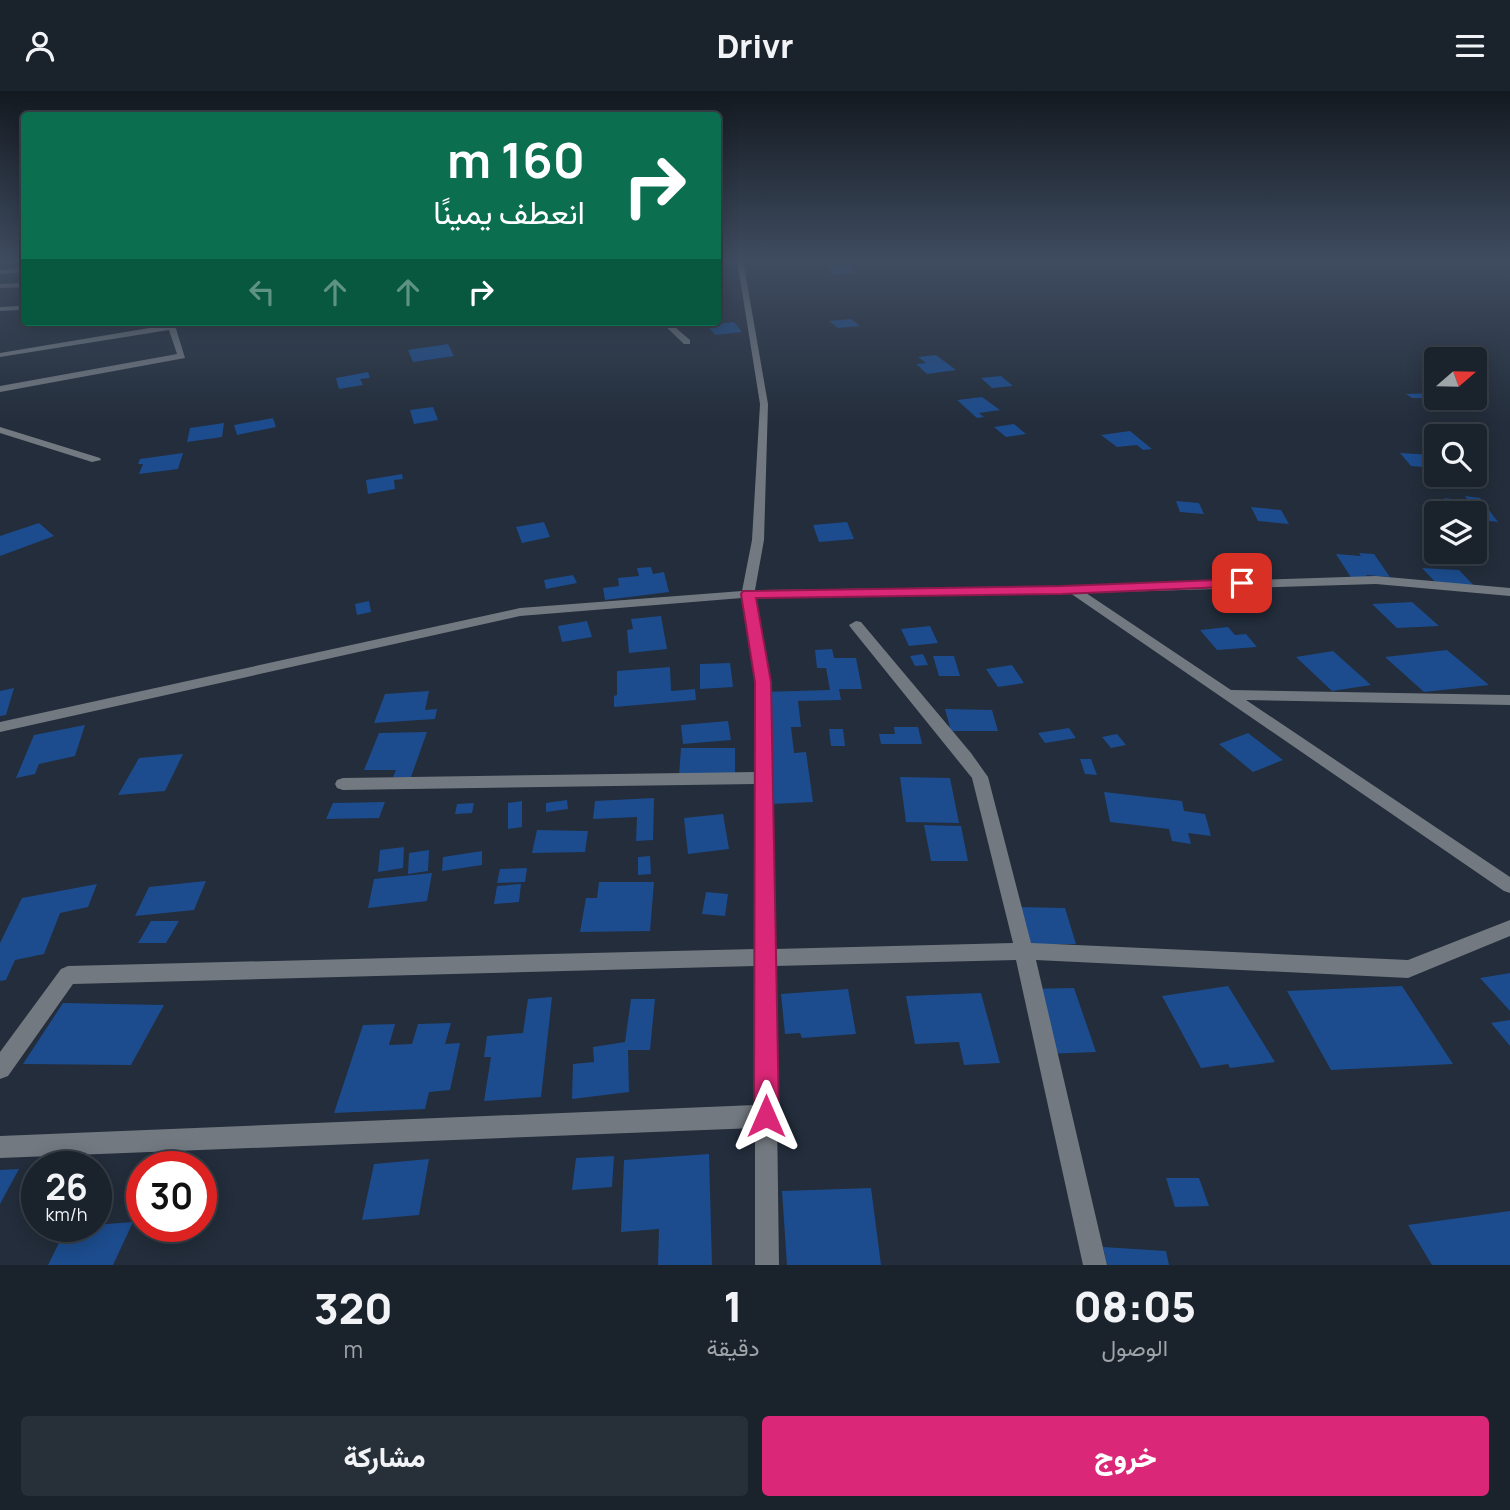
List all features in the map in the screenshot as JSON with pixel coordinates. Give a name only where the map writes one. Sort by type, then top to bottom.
[{"type":"street","points":[[749,315],[764,404],[758,540],[748,594],[763,682],[767,1265]]},
{"type":"street","points":[[0,355],[165,326]]},
{"type":"street","points":[[0,389],[182,356],[171,326]]},
{"type":"street","points":[[669,326],[687,342]]},
{"type":"street","points":[[0,430],[96,460]]},
{"type":"street","points":[[0,727],[520,613],[748,594],[1073,590],[1376,580],[1510,593]]},
{"type":"street","points":[[1073,590],[1510,886]]},
{"type":"street","points":[[856,625],[980,777],[1024,951],[1095,1265]]},
{"type":"street","points":[[1228,695],[1510,700]]},
{"type":"street","points":[[342,784],[763,778]]},
{"type":"street","points":[[0,1069],[68,975],[1024,951],[1408,969],[1510,928]]},
{"type":"street","points":[[0,1147],[766,1116]]},
{"type":"building","points":[[851,319],[860,326],[838,328],[829,321]]},
{"type":"building","points":[[734,322],[742,332],[715,335],[708,326],[721,326],[721,323]]},
{"type":"building","points":[[448,344],[454,356],[413,362],[408,350]]},
{"type":"building","points":[[936,355],[956,370],[927,374],[916,364],[926,363],[918,357]]},
{"type":"building","points":[[368,372],[370,378],[360,379],[363,385],[339,389],[336,378]]},
{"type":"building","points":[[1001,376],[1013,386],[992,388],[981,378]]},
{"type":"building","points":[[1424,393],[1424,398],[1412,398],[1406,394]]},
{"type":"building","points":[[982,397],[1000,410],[979,413],[984,417],[977,418],[957,400]]},
{"type":"building","points":[[433,407],[438,420],[414,424],[410,410]]},
{"type":"building","points":[[273,418],[276,427],[237,435],[234,425]]},
{"type":"building","points":[[224,423],[222,437],[187,442],[190,428]]},
{"type":"building","points":[[1014,424],[1026,434],[1006,437],[994,427]]},
{"type":"building","points":[[1130,431],[1152,449],[1143,450],[1137,445],[1117,447],[1101,435]]},
{"type":"building","points":[[183,453],[178,469],[139,474],[143,464],[138,464],[140,459]]},
{"type":"building","points":[[1400,453],[1424,454],[1424,467],[1411,466]]},
{"type":"building","points":[[402,474],[403,479],[394,480],[395,489],[368,494],[366,480]]},
{"type":"building","points":[[1465,496],[1480,498],[1482,501],[1468,501]]},
{"type":"building","points":[[1444,498],[1468,501],[1446,501]]},
{"type":"building","points":[[1176,501],[1199,503],[1204,514],[1180,512]]},
{"type":"building","points":[[1251,507],[1281,510],[1289,524],[1258,521]]},
{"type":"building","points":[[1487,507],[1498,522],[1487,521]]},
{"type":"building","points":[[544,522],[550,537],[522,543],[516,527]]},
{"type":"building","points":[[847,522],[854,539],[819,542],[813,525]]},
{"type":"building","points":[[39,523],[54,536],[0,556],[0,536]]},
{"type":"building","points":[[1359,553],[1374,554],[1390,577],[1366,575],[1369,580],[1352,579],[1336,554],[1361,556]]},
{"type":"building","points":[[1223,554],[1255,557],[1265,577],[1231,574]]},
{"type":"building","points":[[651,567],[653,574],[664,572],[669,592],[605,600],[603,588],[619,586],[618,578],[639,576],[637,568]]},
{"type":"building","points":[[1422,568],[1459,570],[1480,592],[1437,584]]},
{"type":"building","points":[[573,575],[577,583],[546,589],[544,580]]},
{"type":"building","points":[[369,601],[371,612],[357,615],[355,604]]},
{"type":"building","points":[[1412,602],[1439,626],[1397,628],[1372,604]]},
{"type":"building","points":[[661,616],[667,649],[629,653],[627,630],[633,629],[631,619]]},
{"type":"building","points":[[587,621],[592,637],[562,642],[558,626]]},
{"type":"building","points":[[930,626],[938,643],[909,646],[901,629]]},
{"type":"building","points":[[1228,627],[1235,635],[1246,634],[1257,647],[1217,650],[1200,630]]},
{"type":"building","points":[[832,649],[834,658],[856,658],[862,689],[839,689],[841,700],[798,701],[801,727],[791,727],[794,753],[806,752],[813,802],[773,804],[762,692],[830,690],[826,668],[817,668],[815,650]]},
{"type":"building","points":[[1447,650],[1489,685],[1424,692],[1385,657]]},
{"type":"building","points":[[1333,651],[1371,685],[1332,691],[1296,657]]},
{"type":"building","points":[[923,654],[928,665],[915,666],[910,656]]},
{"type":"building","points":[[933,656],[954,656],[960,676],[939,676]]},
{"type":"building","points":[[730,663],[733,687],[700,689],[700,664]]},
{"type":"building","points":[[1012,665],[1024,683],[998,687],[986,669]]},
{"type":"building","points":[[670,667],[671,691],[695,689],[696,700],[614,707],[617,671]]},
{"type":"building","points":[[14,688],[6,715],[0,716],[0,691]]},
{"type":"building","points":[[429,691],[425,710],[437,709],[435,719],[374,723],[385,694]]},
{"type":"building","points":[[945,709],[992,710],[998,731],[951,731]]},
{"type":"building","points":[[728,721],[731,740],[683,744],[681,725]]},
{"type":"building","points":[[85,725],[75,756],[39,764],[35,774],[16,778],[34,735]]},
{"type":"building","points":[[894,727],[918,727],[922,744],[881,744],[879,734],[895,734]]},
{"type":"building","points":[[1069,728],[1076,738],[1045,743],[1038,733]]},
{"type":"building","points":[[829,729],[843,729],[845,746],[831,746]]},
{"type":"building","points":[[427,732],[411,777],[393,777],[396,770],[364,770],[379,733]]},
{"type":"building","points":[[1248,733],[1283,760],[1253,772],[1219,744]]},
{"type":"building","points":[[1117,734],[1126,745],[1111,748],[1102,737]]},
{"type":"building","points":[[681,748],[735,748],[735,776],[679,776]]},
{"type":"building","points":[[183,754],[165,791],[118,795],[139,758]]},
{"type":"building","points":[[1080,759],[1091,759],[1097,775],[1085,774]]},
{"type":"building","points":[[900,777],[950,778],[959,823],[906,822]]},
{"type":"building","points":[[1104,792],[1182,801],[1184,811],[1205,814],[1211,836],[1188,833],[1191,844],[1172,841],[1169,829],[1110,822]]},
{"type":"building","points":[[654,798],[653,840],[636,841],[637,817],[593,819],[595,801]]},
{"type":"building","points":[[567,800],[568,809],[546,812],[546,803]]},
{"type":"building","points":[[522,801],[522,827],[508,829],[508,803]]},
{"type":"building","points":[[385,802],[379,818],[326,819],[333,803]]},
{"type":"building","points":[[474,803],[472,813],[455,814],[457,804]]},
{"type":"building","points":[[723,814],[729,849],[688,854],[684,818]]},
{"type":"building","points":[[924,825],[961,826],[968,861],[931,861]]},
{"type":"building","points":[[537,830],[588,831],[585,852],[532,853]]},
{"type":"building","points":[[404,847],[403,868],[378,872],[380,850]]},
{"type":"building","points":[[429,850],[428,871],[408,874],[409,853]]},
{"type":"building","points":[[482,851],[482,865],[442,871],[443,857]]},
{"type":"building","points":[[650,856],[651,874],[638,875],[638,857]]},
{"type":"building","points":[[527,868],[525,882],[497,883],[500,869]]},
{"type":"building","points":[[432,873],[427,901],[368,908],[374,879]]},
{"type":"building","points":[[206,881],[194,910],[135,916],[149,887]]},
{"type":"building","points":[[599,882],[654,882],[650,931],[580,932],[586,898],[597,898]]},
{"type":"building","points":[[97,884],[88,907],[60,913],[44,954],[15,960],[6,980],[0,981],[0,943],[22,898]]},
{"type":"building","points":[[521,884],[519,902],[494,904],[497,886]]},
{"type":"building","points":[[706,892],[728,894],[725,916],[702,914]]},
{"type":"building","points":[[1015,907],[1065,908],[1076,944],[1024,944]]},
{"type":"building","points":[[151,921],[179,921],[166,943],[138,943]]},
{"type":"building","points":[[1510,973],[1510,1011],[1480,978]]},
{"type":"building","points":[[1228,986],[1275,1062],[1230,1068],[1228,1064],[1201,1068],[1162,996]]},
{"type":"building","points":[[1402,986],[1453,1064],[1331,1070],[1287,991]]},
{"type":"building","points":[[1074,988],[1096,1052],[1045,1054],[1026,989]]},
{"type":"building","points":[[848,989],[856,1034],[802,1038],[800,1033],[785,1034],[781,994]]},
{"type":"building","points":[[981,993],[1000,1063],[964,1065],[959,1042],[915,1044],[906,996]]},
{"type":"building","points":[[552,997],[541,1097],[484,1101],[491,1057],[484,1057],[487,1036],[523,1033],[528,999]]},
{"type":"building","points":[[631,999],[655,999],[650,1050],[628,1050],[629,1092],[572,1099],[573,1064],[594,1062],[593,1047],[625,1042]]},
{"type":"building","points":[[63,1003],[164,1005],[131,1065],[23,1064]]},
{"type":"building","points":[[1510,1020],[1510,1046],[1491,1023]]},
{"type":"building","points":[[451,1023],[445,1044],[460,1043],[450,1090],[429,1092],[425,1109],[334,1113],[363,1025],[395,1024],[389,1045],[412,1044],[418,1024]]},
{"type":"building","points":[[709,1154],[712,1265],[658,1265],[659,1229],[621,1232],[624,1160]]},
{"type":"building","points":[[614,1156],[612,1187],[572,1190],[576,1158]]},
{"type":"building","points":[[429,1159],[419,1215],[362,1220],[374,1164]]},
{"type":"building","points":[[19,1169],[0,1204],[0,1170]]},
{"type":"building","points":[[1166,1178],[1199,1178],[1209,1206],[1175,1207]]},
{"type":"building","points":[[871,1188],[881,1265],[787,1265],[782,1191]]},
{"type":"building","points":[[1510,1211],[1510,1265],[1432,1265],[1408,1225]]},
{"type":"building","points":[[126,1223],[126,1237],[113,1265],[48,1265],[60,1242],[112,1242],[112,1224]]},
{"type":"building","points":[[1103,1247],[1166,1251],[1169,1265],[1107,1265]]},
{"type":"route","points":[[766,1116],[763,682],[748,594],[1062,590],[1242,583]]}]
